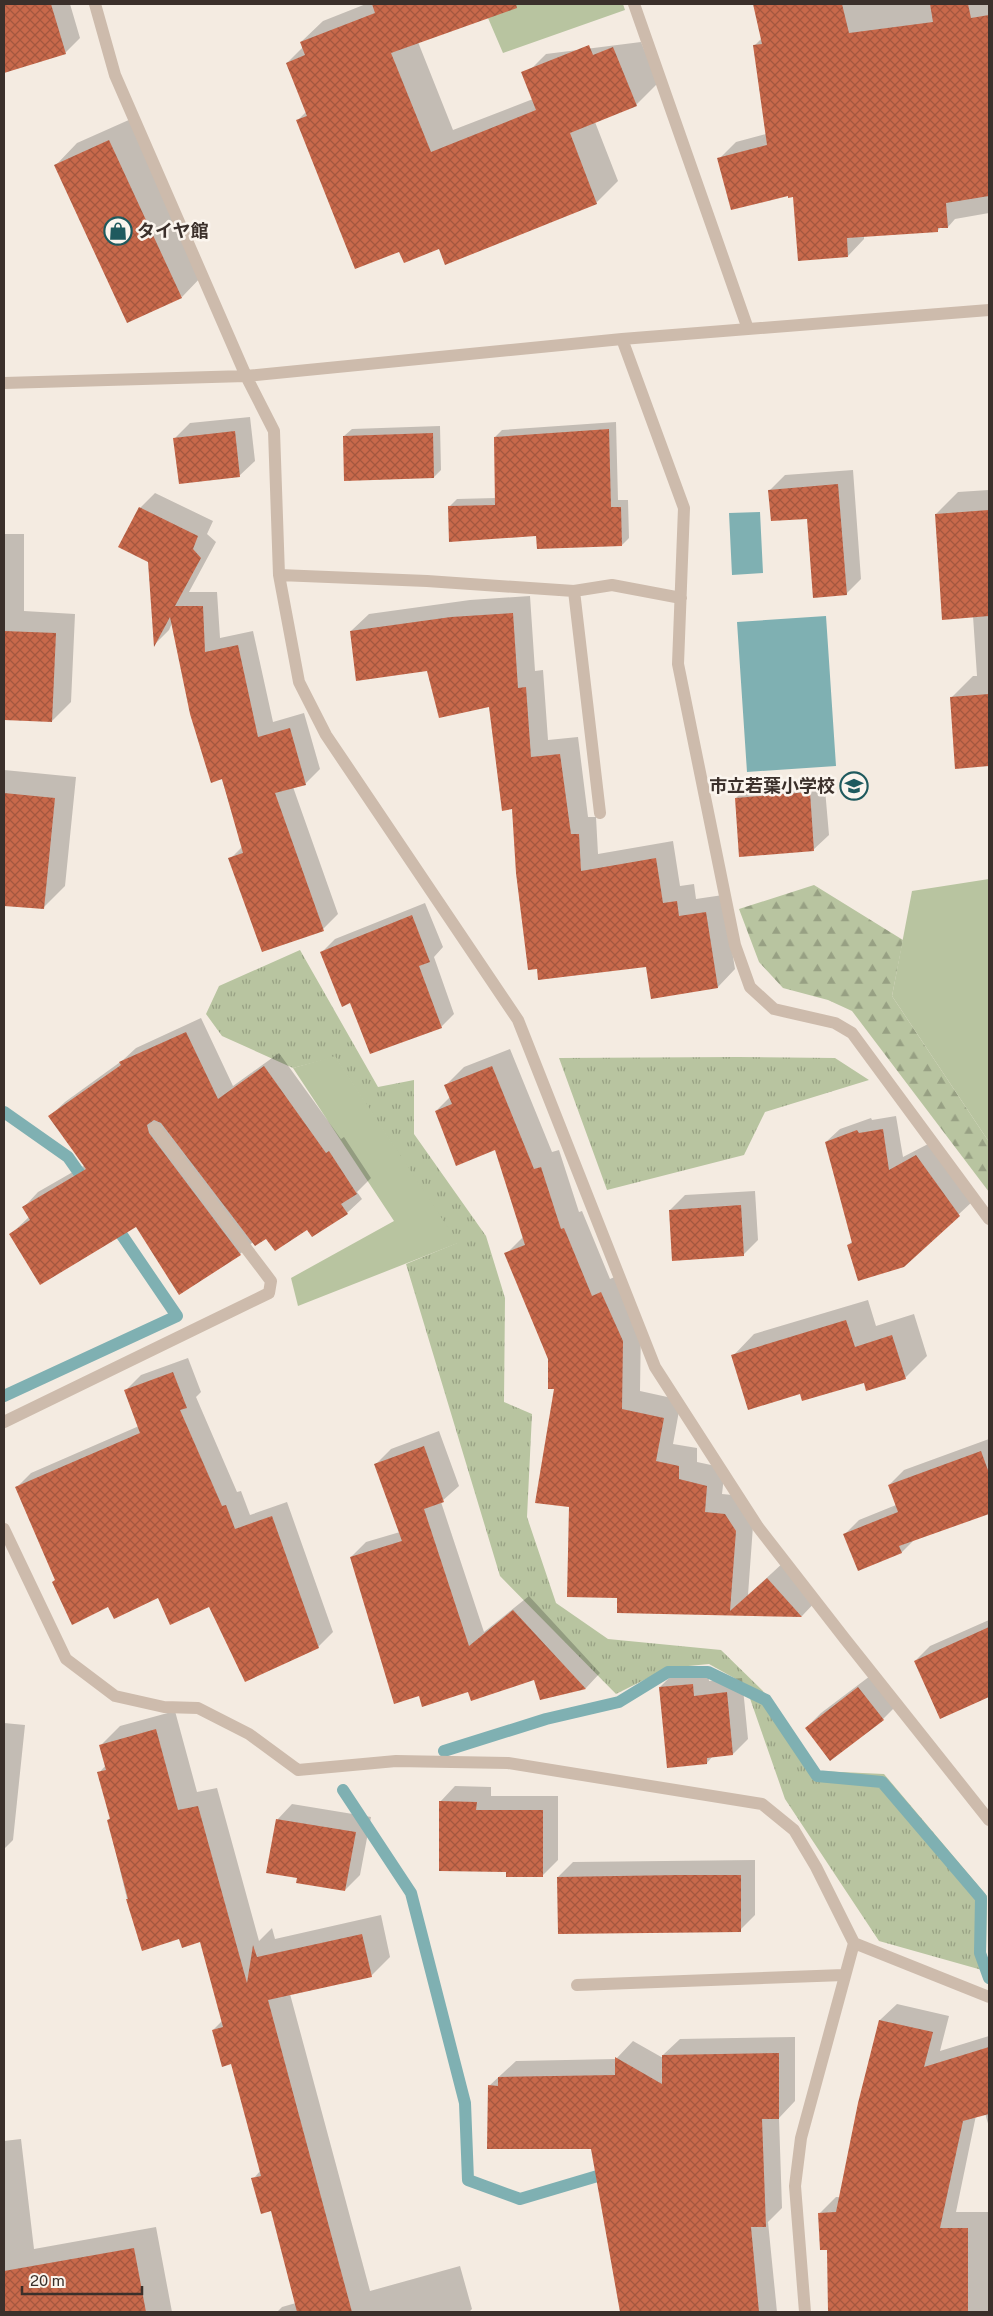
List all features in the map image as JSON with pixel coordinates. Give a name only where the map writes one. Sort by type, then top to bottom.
[{"type":"street","points":[[95,4],[116,75],[246,376],[274,431],[279,575],[299,682],[326,735],[518,1020],[655,1367],[758,1526],[989,1820]]},
{"type":"street","points":[[634,4],[748,329]]},
{"type":"street","points":[[4,384],[246,376],[622,339],[989,310]]},
{"type":"street","points":[[622,339],[684,508],[678,664],[735,945],[750,987],[774,1009],[835,1023],[852,1033],[989,1219]]},
{"type":"street","points":[[279,575],[427,581],[574,591],[612,585],[681,598]]},
{"type":"street","points":[[574,591],[600,812]]},
{"type":"street","points":[[4,1422],[269,1293],[271,1281],[155,1128]]},
{"type":"street","points":[[4,1529],[66,1659],[115,1696],[164,1707],[198,1708],[249,1734],[298,1770],[396,1761],[508,1762],[762,1804],[794,1830],[816,1867],[854,1943],[989,1997]]},
{"type":"street","points":[[805,2312],[795,2186],[801,2138],[854,1943]]},
{"type":"street","points":[[577,1985],[844,1975]]},
{"type":"green space","points":[[482,4],[623,4],[625,10],[503,53]]},
{"type":"green space","points":[[989,879],[989,1142],[892,996],[912,891]]},
{"type":"green space","points":[[814,885],[903,940],[892,996],[989,1142],[989,1192],[852,1011],[828,1000],[783,988],[759,962],[739,909]]},
{"type":"green space","points":[[300,950],[378,1087],[414,1080],[414,1134],[486,1236],[505,1298],[504,1402],[532,1414],[527,1517],[556,1603],[608,1639],[721,1650],[770,1698],[820,1771],[884,1774],[987,1896],[986,1957],[989,1963],[989,1972],[879,1941],[785,1799],[745,1684],[709,1664],[668,1668],[616,1694],[500,1576],[406,1264],[457,1243],[335,1057],[293,1068],[222,1036],[206,1014],[219,986]]},
{"type":"green space","points":[[335,1056],[458,1243],[298,1306],[291,1278],[394,1221],[293,1068]]},
{"type":"green space","points":[[559,1058],[835,1058],[869,1080],[765,1112],[744,1155],[607,1190]]},
{"type":"water","points":[[760,512],[763,573],[732,575],[729,513]]},
{"type":"water","points":[[826,616],[836,766],[747,772],[737,622]]},
{"type":"building","points":[[4,4],[51,4],[66,54],[4,73]]},
{"type":"building","points":[[372,4],[516,4],[517,8],[391,53],[431,152],[536,110],[521,72],[589,45],[593,55],[613,47],[637,106],[570,133],[597,204],[445,265],[439,249],[404,263],[399,252],[355,269],[296,120],[307,116],[286,63],[305,55],[300,42],[375,13]]},
{"type":"building","points":[[753,4],[842,4],[849,33],[933,22],[930,4],[968,4],[971,18],[989,15],[989,196],[946,203],[948,228],[938,228],[938,232],[847,238],[848,257],[798,261],[793,197],[788,198],[788,196],[731,210],[717,158],[767,145],[753,45],[762,44]]},
{"type":"building","name":"タイヤ館","points":[[109,140],[182,298],[127,323],[54,165]]},
{"type":"building","points":[[609,429],[611,507],[621,507],[622,546],[537,549],[536,536],[449,542],[448,506],[495,505],[494,437]]},
{"type":"building","points":[[235,431],[240,477],[179,484],[173,438]]},
{"type":"building","points":[[433,433],[434,478],[344,481],[343,436]]},
{"type":"building","points":[[838,484],[847,595],[813,598],[807,519],[771,521],[768,490]]},
{"type":"building","points":[[139,507],[198,536],[193,549],[201,558],[175,606],[203,606],[205,652],[238,645],[258,737],[290,728],[306,785],[275,793],[324,931],[262,952],[228,858],[243,853],[222,779],[211,783],[190,714],[170,617],[154,647],[148,562],[118,547]]},
{"type":"building","points":[[989,510],[989,616],[942,620],[935,514]]},
{"type":"building","points":[[513,613],[518,688],[526,687],[531,757],[560,754],[571,834],[579,834],[581,871],[656,858],[663,903],[677,901],[679,916],[706,912],[718,988],[651,999],[646,967],[538,980],[537,969],[528,970],[516,873],[512,809],[502,811],[489,707],[439,718],[427,671],[356,681],[350,631],[451,617]]},
{"type":"building","points":[[4,631],[56,633],[52,722],[4,720]]},
{"type":"building","points":[[989,694],[989,766],[955,769],[950,697]]},
{"type":"building","points":[[810,792],[814,851],[739,857],[735,798]]},
{"type":"building","points":[[4,793],[55,798],[44,909],[4,906]]},
{"type":"building","points":[[412,915],[430,962],[419,966],[442,1028],[370,1054],[350,1003],[342,1007],[320,952]]},
{"type":"building","points":[[186,1032],[218,1099],[264,1066],[326,1153],[329,1151],[357,1194],[341,1204],[348,1214],[312,1237],[307,1230],[275,1251],[266,1239],[255,1246],[161,1123],[154,1120],[147,1125],[149,1133],[241,1255],[179,1295],[136,1227],[40,1285],[9,1234],[30,1220],[22,1207],[86,1169],[48,1116],[121,1065],[119,1062]]},
{"type":"building","points":[[492,1066],[534,1169],[541,1167],[561,1229],[564,1228],[592,1296],[601,1292],[623,1341],[622,1409],[664,1418],[656,1461],[679,1466],[679,1479],[707,1486],[705,1512],[725,1514],[736,1531],[730,1611],[767,1578],[802,1617],[617,1613],[617,1598],[567,1597],[569,1507],[535,1503],[554,1389],[548,1389],[548,1359],[504,1253],[525,1245],[495,1150],[456,1166],[435,1111],[452,1104],[444,1085]]},
{"type":"building","points":[[883,1129],[889,1170],[916,1155],[960,1216],[904,1267],[858,1281],[847,1245],[852,1243],[825,1142],[857,1130],[859,1133]]},
{"type":"building","points":[[741,1205],[744,1256],[672,1261],[669,1210]]},
{"type":"building","points":[[846,1320],[855,1347],[892,1335],[906,1379],[866,1391],[864,1383],[802,1401],[800,1394],[748,1410],[731,1355]]},
{"type":"building","points":[[173,1372],[187,1408],[180,1410],[222,1506],[226,1505],[235,1529],[272,1516],[319,1648],[245,1682],[209,1607],[170,1625],[158,1598],[114,1619],[108,1607],[72,1625],[52,1582],[55,1580],[15,1487],[140,1433],[124,1390]]},
{"type":"building","points":[[424,1446],[444,1502],[424,1509],[469,1646],[513,1610],[586,1689],[540,1700],[534,1680],[471,1701],[468,1692],[422,1707],[419,1696],[394,1704],[350,1557],[402,1541],[374,1464]]},
{"type":"building","points":[[981,1451],[989,1473],[989,1514],[899,1546],[902,1553],[858,1571],[843,1534],[898,1512],[888,1485]]},
{"type":"building","points":[[989,1627],[989,1697],[940,1719],[914,1661]]},
{"type":"building","points":[[693,1684],[694,1696],[727,1692],[733,1755],[707,1758],[707,1764],[667,1768],[659,1687]]},
{"type":"building","points":[[858,1687],[884,1720],[830,1761],[805,1728]]},
{"type":"building","points":[[156,1729],[178,1810],[198,1806],[247,1983],[253,1945],[257,1957],[362,1934],[372,1977],[268,2000],[352,2312],[297,2312],[271,2211],[261,2214],[251,2178],[261,2176],[231,2064],[222,2067],[212,2030],[223,2027],[200,1942],[182,1948],[179,1939],[142,1951],[126,1899],[128,1899],[107,1820],[110,1819],[97,1772],[106,1770],[99,1745]]},
{"type":"building","points":[[439,1801],[477,1802],[476,1810],[543,1810],[543,1877],[506,1877],[506,1872],[439,1871]]},
{"type":"building","points":[[276,1819],[356,1832],[345,1891],[296,1883],[297,1878],[266,1873]]},
{"type":"building","points":[[741,1875],[741,1932],[558,1934],[557,1877]]},
{"type":"building","points":[[879,2020],[933,2032],[924,2067],[989,2047],[989,2114],[963,2121],[940,2228],[968,2228],[968,2312],[828,2312],[827,2250],[820,2250],[818,2213],[836,2212],[858,2103]]},
{"type":"building","points":[[779,2053],[779,2119],[762,2119],[766,2227],[751,2227],[759,2312],[620,2312],[591,2149],[487,2149],[488,2085],[498,2086],[498,2077],[615,2075],[615,2057],[662,2084],[662,2055]]},
{"type":"building","points":[[134,2248],[146,2312],[4,2312],[4,2271]]},
{"type":"waterway","points":[[4,1112],[68,1157],[89,1187]]},
{"type":"waterway","points":[[4,1396],[177,1316],[113,1222]]},
{"type":"waterway","points":[[444,1751],[546,1719],[619,1702],[668,1672],[708,1672],[766,1700],[817,1776],[882,1782],[981,1898],[980,1953],[989,1978]]},
{"type":"waterway","points":[[343,1790],[411,1893],[465,2103],[468,2180],[520,2199],[611,2172]]},
{"type":"place","name":"タイヤ館","points":[[118,231]]},
{"type":"place","name":"市立若葉小学校","points":[[854,786]]}]
